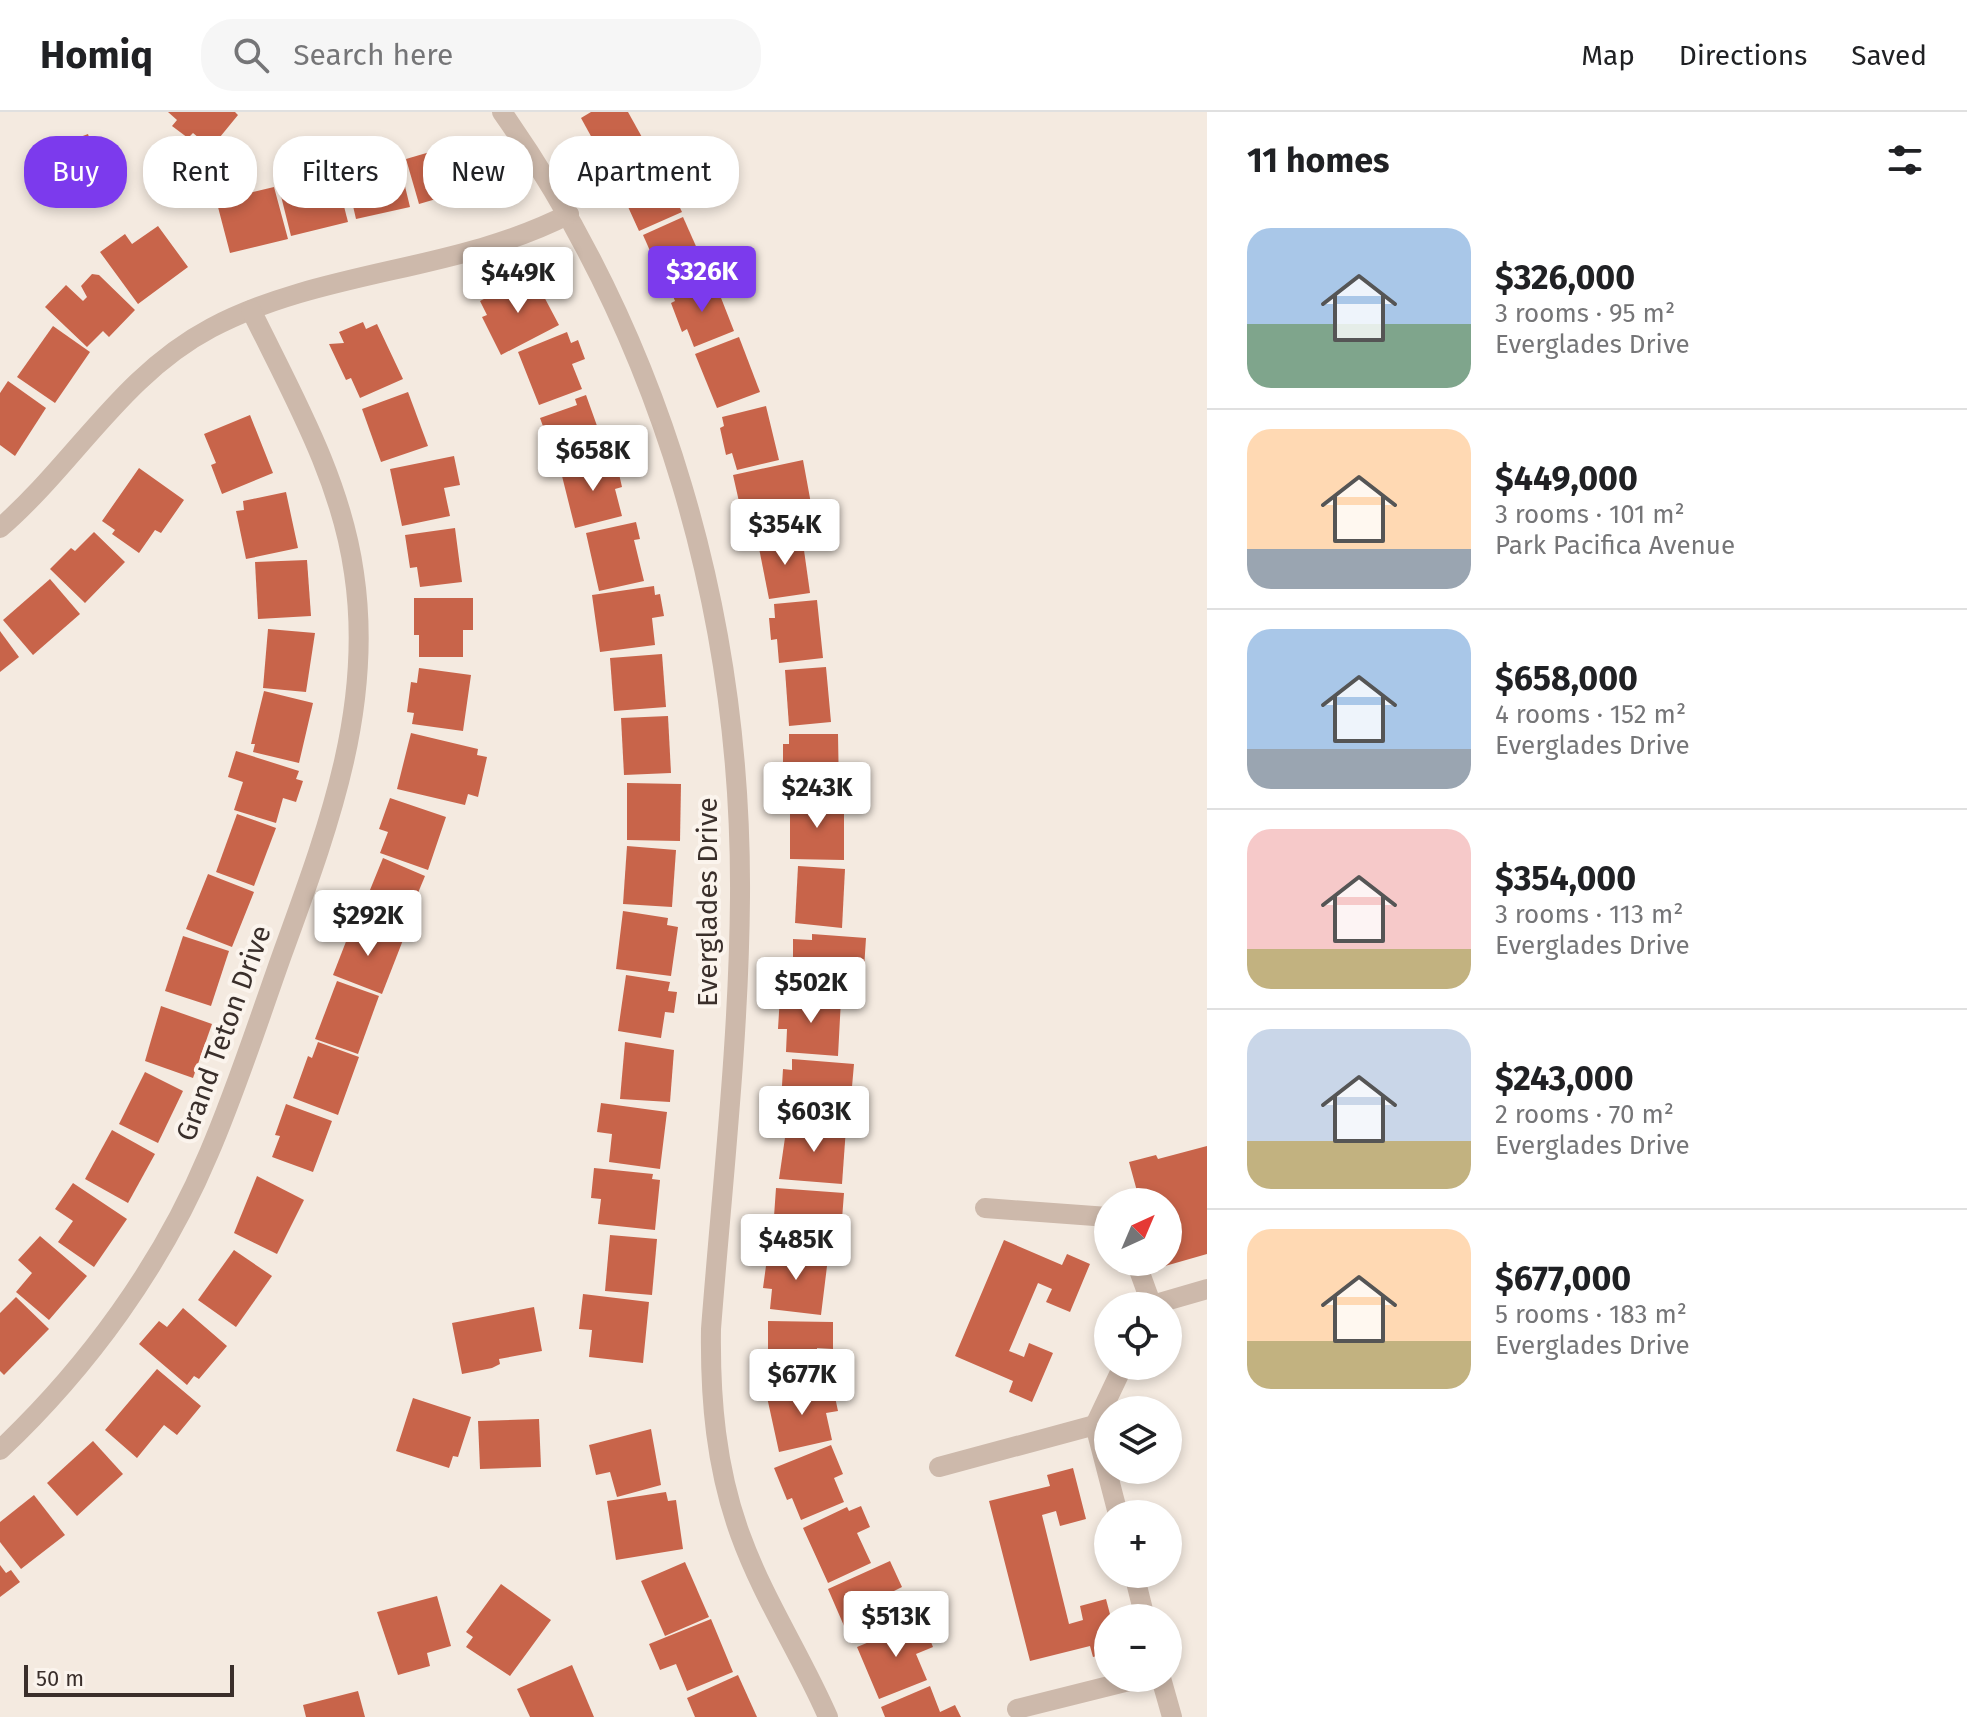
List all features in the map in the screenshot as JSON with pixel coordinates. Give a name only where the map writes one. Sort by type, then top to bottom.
[{"type":"street","name":"Everglades Drive","points":[[502,112],[569,214],[604,283],[661,418],[692,518],[718,631],[735,766],[740,896],[711,1329],[712,1397],[725,1483],[740,1535],[828,1717]]},
{"type":"street","points":[[0,528],[55,474],[138,379],[173,352],[251,310],[300,294],[504,242],[569,214]]},
{"type":"street","name":"Grand Teton Drive","points":[[0,1450],[96,1344],[129,1300],[186,1203],[228,1107],[341,783],[359,679],[354,572],[343,519],[326,470],[251,310]]},
{"type":"street","points":[[985,1208],[1094,1216]]},
{"type":"street","points":[[1182,1296],[1207,1289]]},
{"type":"street","points":[[939,1467],[1094,1425]]},
{"type":"street","points":[[1017,1709],[1094,1690]]},
{"type":"street","points":[[1165,1692],[1172,1717]]},
{"type":"building","points":[[168,112],[235,112],[238,115],[221,136],[197,136],[193,133],[185,136],[172,126],[177,120]]},
{"type":"building","points":[[591,112],[628,112],[641,136],[591,136],[581,118]]},
{"type":"building","points":[[423,154],[423,203],[419,204],[407,159]]},
{"type":"building","points":[[273,187],[273,208],[280,208],[288,239],[230,253],[218,208],[257,208],[257,191]]},
{"type":"building","points":[[284,208],[344,208],[348,222],[291,236]]},
{"type":"building","points":[[353,208],[406,208],[356,219]]},
{"type":"building","points":[[629,208],[680,208],[682,212],[639,231]]},
{"type":"building","points":[[683,217],[707,271],[667,289],[643,235]]},
{"type":"building","points":[[158,226],[188,267],[138,304],[100,252],[125,234],[132,244]]},
{"type":"building","points":[[92,274],[99,275],[135,310],[109,337],[103,331],[87,347],[45,307],[66,285],[83,301],[87,297],[81,286]]},
{"type":"building","points":[[532,274],[559,325],[501,355],[482,317],[487,315],[480,301]]},
{"type":"building","points":[[714,280],[734,331],[694,347],[687,329],[682,332],[671,303],[675,301],[673,296]]},
{"type":"building","points":[[363,322],[366,329],[377,324],[403,379],[360,398],[351,378],[346,380],[329,344],[344,343],[339,332]]},
{"type":"building","points":[[53,326],[90,352],[55,403],[17,377]]},
{"type":"building","points":[[567,332],[571,343],[578,340],[585,359],[572,364],[582,389],[539,405],[518,352]]},
{"type":"building","points":[[739,337],[760,392],[717,408],[695,354]]},
{"type":"building","points":[[8,381],[46,408],[15,456],[0,445],[0,393]]},
{"type":"building","points":[[408,392],[428,446],[381,462],[362,409]]},
{"type":"building","points":[[586,395],[606,451],[558,468],[540,418],[577,405],[575,399]]},
{"type":"building","points":[[766,406],[779,460],[737,470],[732,453],[726,455],[720,428],[724,426],[722,417]]},
{"type":"building","points":[[250,415],[273,473],[222,494],[211,465],[216,463],[204,434]]},
{"type":"building","points":[[454,456],[460,485],[444,488],[450,516],[402,526],[390,469]]},
{"type":"building","points":[[803,460],[814,520],[753,534],[748,514],[742,515],[733,475]]},
{"type":"building","points":[[608,461],[609,467],[617,465],[622,487],[615,489],[622,516],[575,528],[561,472]]},
{"type":"building","points":[[139,468],[184,500],[161,533],[155,530],[139,553],[112,534],[115,530],[102,521]]},
{"type":"building","points":[[286,492],[298,548],[246,559],[236,511],[244,510],[243,501]]},
{"type":"building","points":[[636,522],[640,539],[634,540],[644,581],[599,591],[586,533]]},
{"type":"building","points":[[455,528],[462,582],[420,587],[417,567],[410,568],[405,535]]},
{"type":"building","points":[[94,532],[125,562],[85,603],[50,569],[71,548],[75,551]]},
{"type":"building","points":[[802,536],[810,593],[769,599],[758,543]]},
{"type":"building","points":[[307,560],[311,616],[258,619],[255,562]]},
{"type":"building","points":[[50,579],[80,614],[33,655],[3,620]]},
{"type":"building","points":[[654,586],[655,595],[660,594],[664,616],[652,618],[655,645],[600,652],[592,595]]},
{"type":"building","points":[[414,598],[473,598],[473,630],[463,630],[463,657],[419,657],[419,635],[414,635]]},
{"type":"building","points":[[817,600],[823,658],[779,663],[777,639],[771,640],[769,618],[775,618],[774,604]]},
{"type":"building","points":[[268,629],[315,633],[306,692],[263,688]]},
{"type":"building","points":[[0,631],[19,657],[0,672]]},
{"type":"building","points":[[662,654],[666,707],[614,711],[610,658]]},
{"type":"building","points":[[826,667],[831,722],[789,726],[785,670]]},
{"type":"building","points":[[419,668],[471,675],[463,731],[412,724],[414,713],[407,712],[411,682],[417,683]]},
{"type":"building","points":[[264,691],[313,703],[299,763],[253,752],[255,744],[251,744]]},
{"type":"building","points":[[668,716],[671,773],[624,775],[621,718]]},
{"type":"building","points":[[411,733],[478,749],[477,755],[487,757],[478,797],[468,794],[465,805],[397,789]]},
{"type":"building","points":[[789,734],[838,734],[839,792],[792,793],[791,773],[783,773],[783,744],[789,744]]},
{"type":"building","points":[[236,751],[299,771],[296,779],[303,781],[296,802],[283,798],[276,823],[234,810],[243,782],[228,777]]},
{"type":"building","points":[[627,783],[681,784],[680,841],[627,840]]},
{"type":"building","points":[[390,798],[446,817],[428,870],[380,853],[388,832],[379,829]]},
{"type":"building","points":[[790,801],[844,801],[844,860],[790,859]]},
{"type":"building","points":[[237,814],[276,828],[254,886],[216,872]]},
{"type":"building","points":[[627,846],[676,850],[672,907],[623,904]]},
{"type":"building","points":[[383,858],[425,876],[401,934],[359,917]]},
{"type":"building","points":[[798,866],[845,869],[842,928],[795,923]]},
{"type":"building","points":[[208,874],[254,892],[232,947],[186,929]]},
{"type":"building","points":[[623,911],[668,918],[667,925],[678,927],[671,976],[616,969]]},
{"type":"building","points":[[354,921],[403,940],[382,994],[333,975]]},
{"type":"building","points":[[812,934],[866,938],[864,969],[850,968],[848,993],[793,988],[793,939],[812,940]]},
{"type":"building","points":[[183,936],[229,951],[211,1006],[165,991]]},
{"type":"building","points":[[626,975],[670,982],[668,991],[677,992],[674,1013],[665,1012],[661,1038],[618,1031]]},
{"type":"building","points":[[337,981],[379,996],[358,1054],[315,1039]]},
{"type":"building","points":[[780,996],[841,999],[838,1056],[786,1052],[787,1029],[778,1029]]},
{"type":"building","points":[[161,1006],[212,1024],[193,1078],[145,1061]]},
{"type":"building","points":[[318,1042],[359,1057],[338,1115],[293,1098],[308,1056],[312,1058]]},
{"type":"building","points":[[625,1042],[674,1050],[670,1102],[620,1099]]},
{"type":"building","points":[[792,1059],[854,1064],[849,1121],[780,1118],[783,1069],[792,1070]]},
{"type":"building","points":[[145,1072],[183,1091],[158,1143],[119,1124]]},
{"type":"building","points":[[601,1103],[667,1112],[660,1169],[609,1162],[612,1134],[597,1132]]},
{"type":"building","points":[[286,1104],[332,1121],[313,1172],[272,1157],[280,1136],[275,1135]]},
{"type":"building","points":[[787,1124],[846,1128],[842,1184],[779,1179]]},
{"type":"building","points":[[112,1130],[155,1154],[128,1203],[85,1179]]},
{"type":"building","points":[[1207,1146],[1207,1254],[1182,1261],[1182,1188],[1136,1188],[1129,1162],[1156,1155],[1158,1159]]},
{"type":"building","points":[[594,1168],[653,1174],[652,1179],[660,1180],[655,1230],[598,1224],[601,1199],[591,1198]]},
{"type":"building","points":[[257,1176],[304,1200],[277,1254],[234,1233]]},
{"type":"building","points":[[73,1183],[127,1219],[94,1267],[58,1242],[73,1221],[55,1209]]},
{"type":"building","points":[[776,1188],[844,1193],[842,1219],[826,1218],[825,1248],[772,1245]]},
{"type":"building","points":[[610,1235],[657,1239],[652,1295],[605,1291]]},
{"type":"building","points":[[40,1236],[87,1276],[49,1320],[16,1292],[32,1273],[18,1260]]},
{"type":"building","points":[[1004,1240],[1062,1265],[1067,1254],[1090,1264],[1070,1312],[1046,1302],[1052,1289],[1038,1283],[1009,1351],[1024,1357],[1029,1343],[1053,1353],[1032,1402],[1009,1392],[1013,1381],[955,1356]]},
{"type":"building","points":[[234,1250],[272,1276],[236,1327],[198,1300]]},
{"type":"building","points":[[768,1251],[828,1258],[821,1315],[770,1309],[772,1289],[763,1288]]},
{"type":"building","points":[[583,1294],[649,1302],[643,1363],[589,1357],[592,1330],[579,1329]]},
{"type":"building","points":[[16,1297],[49,1329],[4,1375],[0,1371],[0,1313]]},
{"type":"building","points":[[534,1307],[542,1351],[499,1359],[500,1364],[492,1368],[462,1374],[452,1323]]},
{"type":"building","points":[[183,1308],[227,1346],[199,1379],[194,1376],[187,1385],[139,1344],[159,1321],[167,1327]]},
{"type":"building","points":[[768,1321],[833,1322],[833,1349],[817,1348],[816,1379],[768,1378]]},
{"type":"building","points":[[157,1369],[201,1406],[177,1435],[164,1425],[137,1458],[105,1430]]},
{"type":"building","points":[[832,1383],[838,1411],[826,1413],[832,1440],[779,1452],[767,1397]]},
{"type":"building","points":[[413,1398],[471,1417],[458,1457],[453,1456],[449,1468],[396,1451]]},
{"type":"building","points":[[539,1419],[541,1467],[480,1469],[478,1421]]},
{"type":"building","points":[[651,1429],[661,1485],[617,1497],[610,1472],[596,1475],[589,1445]]},
{"type":"building","points":[[93,1441],[123,1474],[77,1516],[47,1483]]},
{"type":"building","points":[[831,1445],[843,1474],[834,1478],[844,1502],[801,1520],[792,1498],[787,1500],[774,1468]]},
{"type":"building","points":[[1073,1468],[1086,1519],[1060,1526],[1056,1511],[1042,1515],[1069,1624],[1083,1620],[1080,1606],[1106,1599],[1107,1604],[1094,1604],[1093,1657],[1090,1646],[1030,1661],[989,1501],[1050,1486],[1047,1475]]},
{"type":"building","points":[[666,1492],[668,1501],[676,1500],[683,1549],[616,1560],[607,1501]]},
{"type":"building","points":[[34,1495],[65,1535],[21,1569],[0,1542],[0,1522]]},
{"type":"building","points":[[861,1506],[870,1527],[857,1533],[871,1563],[828,1583],[803,1528],[847,1507],[849,1511]]},
{"type":"building","points":[[890,1561],[902,1587],[888,1594],[900,1620],[851,1642],[828,1589]]},
{"type":"building","points":[[685,1562],[709,1617],[665,1636],[641,1581]]},
{"type":"building","points":[[0,1565],[6,1573],[11,1570],[20,1582],[0,1597]]},
{"type":"building","points":[[501,1584],[551,1620],[510,1676],[466,1647],[473,1637],[466,1632]]},
{"type":"building","points":[[437,1596],[451,1646],[427,1653],[430,1666],[398,1675],[377,1612]]},
{"type":"building","points":[[711,1619],[733,1672],[687,1691],[676,1664],[660,1670],[649,1644]]},
{"type":"building","points":[[922,1620],[933,1647],[916,1654],[927,1680],[879,1699],[857,1647]]},
{"type":"building","points":[[572,1665],[594,1717],[530,1717],[517,1689]]},
{"type":"building","points":[[738,1675],[757,1717],[695,1717],[687,1698]]},
{"type":"building","points":[[930,1686],[940,1712],[955,1705],[961,1717],[885,1717],[881,1707]]},
{"type":"building","points":[[358,1691],[365,1717],[306,1717],[303,1705]]}]
